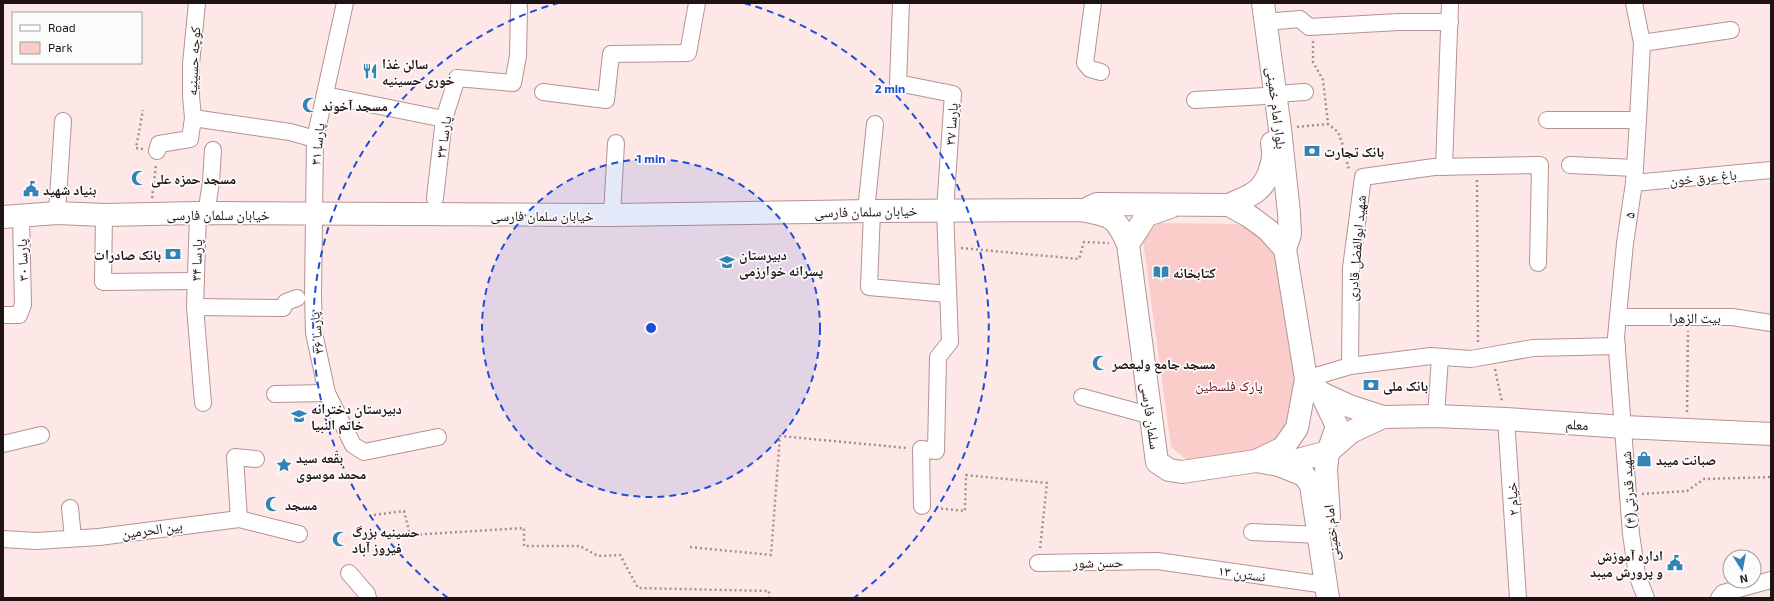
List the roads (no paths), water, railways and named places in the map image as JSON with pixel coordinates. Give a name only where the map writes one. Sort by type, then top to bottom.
[{"type":"main road","name":"بلوار امام خمینی","points":[[1253,3],[1270,95],[1280,129],[1290,234],[1285,249]]},
{"type":"main road","name":"بلوار امام خمینی","points":[[1229,205],[1256,192],[1264,184],[1274,158],[1265,13]]},
{"type":"main road","points":[[1081,210],[1098,204],[1229,205],[1249,216],[1268,230],[1285,249],[1314,386],[1337,426],[1327,460]]},
{"type":"main road","points":[[1128,244],[1147,215],[1176,204]]},
{"type":"main road","name":"خیابان سلمان فارسی","points":[[12,216],[57,213],[104,215],[612,215],[945,210],[1081,210]]},
{"type":"main road","name":"سلمان فارسی","points":[[1081,210],[1113,219],[1120,226],[1128,244],[1157,462],[1169,470],[1182,472],[1256,461]]},
{"type":"main road","points":[[1314,386],[1350,406],[1383,417]]},
{"type":"main road","points":[[1256,461],[1283,448],[1297,428],[1314,386]]},
{"type":"main road","name":"معلم","points":[[1383,417],[1436,416],[1506,419],[1624,428],[1771,434]]},
{"type":"main road","points":[[1256,461],[1279,465],[1327,460],[1351,432],[1383,417]]},
{"type":"main road","name":"امام خمینی","points":[[1327,460],[1331,594]]},
{"type":"main road","name":"امام خمینی","points":[[1279,465],[1304,475],[1311,485],[1331,594]]},
{"type":"street","name":"کوچه حسینیه","points":[[157,151],[158,144],[190,139],[193,118],[191,64],[197,3]]},
{"type":"street","points":[[543,92],[606,100],[611,54],[688,53],[697,3]]},
{"type":"street","name":"پارسا ۳۷","points":[[901,3],[898,82],[953,94],[945,210]]},
{"type":"street","points":[[1093,3],[1085,63],[1090,69],[1101,72]]},
{"type":"street","points":[[1450,3],[1444,167],[1540,165],[1538,263]]},
{"type":"street","name":"۵","points":[[1624,428],[1617,346],[1618,317],[1625,242],[1635,176],[1642,43],[1634,3]]},
{"type":"street","name":"پارسا ۳۱","points":[[314,214],[315,139],[344,4]]},
{"type":"street","name":"پارسا ۳۳","points":[[435,198],[444,119],[457,78],[513,83],[518,56],[519,6]]},
{"type":"street","points":[[1265,13],[1300,19],[1309,27],[1399,22],[1450,22]]},
{"type":"street","points":[[1642,43],[1731,30]]},
{"type":"street","points":[[1195,100],[1305,92]]},
{"type":"street","points":[[325,95],[444,119]]},
{"type":"street","points":[[193,118],[290,132],[315,139]]},
{"type":"street","points":[[1547,120],[1638,120]]},
{"type":"street","points":[[57,213],[62,121]]},
{"type":"street","points":[[875,124],[869,211],[869,287],[948,294]]},
{"type":"street","points":[[612,215],[616,143]]},
{"type":"street","name":"پارسا ۳۴","points":[[203,403],[195,307],[196,281],[202,214],[211,182],[213,150]]},
{"type":"street","name":"باغ عرق خون","points":[[1570,165],[1635,176],[1771,170]]},
{"type":"street","name":"شهید ابوالفضل قادری","points":[[1350,366],[1351,268],[1362,177],[1444,167]]},
{"type":"street","points":[[922,506],[921,449],[936,451],[938,357],[950,342],[945,210]]},
{"type":"street","name":"پارسا ۳۶","points":[[314,214],[314,333],[326,393],[353,444],[364,452],[438,437]]},
{"type":"street","points":[[104,215],[103,282],[196,281]]},
{"type":"street","name":"پارسا ۳۰","points":[[3,315],[19,315],[23,305],[12,216]]},
{"type":"street","points":[[195,307],[282,308],[286,302],[297,298]]},
{"type":"street","name":"بیت الزهرا","points":[[1618,317],[1732,317],[1771,323]]},
{"type":"street","points":[[1314,386],[1350,366],[1431,356],[1471,359],[1533,348],[1617,346]]},
{"type":"street","points":[[1436,416],[1440,357]]},
{"type":"street","points":[[275,394],[326,393]]},
{"type":"street","points":[[1082,397],[1152,416]]},
{"type":"street","name":"خیام ۲","points":[[1506,419],[1518,580],[1518,598]]},
{"type":"street","name":"شهید قدرتی(۴)","points":[[1624,428],[1631,534],[1637,575],[1646,598]]},
{"type":"street","points":[[3,444],[41,435]]},
{"type":"street","points":[[239,519],[235,457],[256,459]]},
{"type":"street","points":[[70,508],[73,538]]},
{"type":"street","name":"بین الحرمین","points":[[3,539],[36,541],[99,537],[239,519],[299,534]]},
{"type":"street","points":[[1252,532],[1319,535]]},
{"type":"street","name":"نسترن ۱۳","points":[[1157,562],[1331,594]]},
{"type":"street","name":"حسن شور","points":[[1038,563],[1157,562]]},
{"type":"street","points":[[349,573],[368,598]]},
{"type":"street","points":[[1719,598],[1723,593],[1771,580]]},
{"type":"place","name":"سالن غذا خوری حسینیه","points":[[370,71]]},
{"type":"place","name":"مسجد آخوند","points":[[310,105]]},
{"type":"place","name":"بانک تجارت","points":[[1312,151]]},
{"type":"place","name":"مسجد حمزه علی","points":[[139,178]]},
{"type":"place","name":"بنیاد شهید","points":[[31,189]]},
{"type":"place","name":"بانک صادرات","points":[[173,254]]},
{"type":"place","name":"دبیرستان پسرانه خوارزمی","points":[[727,262]]},
{"type":"place","name":"کتابخانه","points":[[1161,272]]},
{"type":"place","name":"مسجد جامع ولیعصر","points":[[1100,363]]},
{"type":"place","name":"بانک ملی","points":[[1371,385]]},
{"type":"place","name":"دبیرستان دخترانه خاتم النبیا","points":[[299,416]]},
{"type":"place","name":"صبانت میبد","points":[[1644,459]]},
{"type":"place","name":"بقعه سید محمد موسوی","points":[[284,465]]},
{"type":"place","name":"مسجد","points":[[273,504]]},
{"type":"place","name":"حسینیه بزرگ فیروز آباد","points":[[340,539]]},
{"type":"place","name":"اداره آموزش و پرورش میبد","points":[[1675,563]]},
{"type":"park label","name":"پارک فلسطین","points":[[1229,385]]}]
